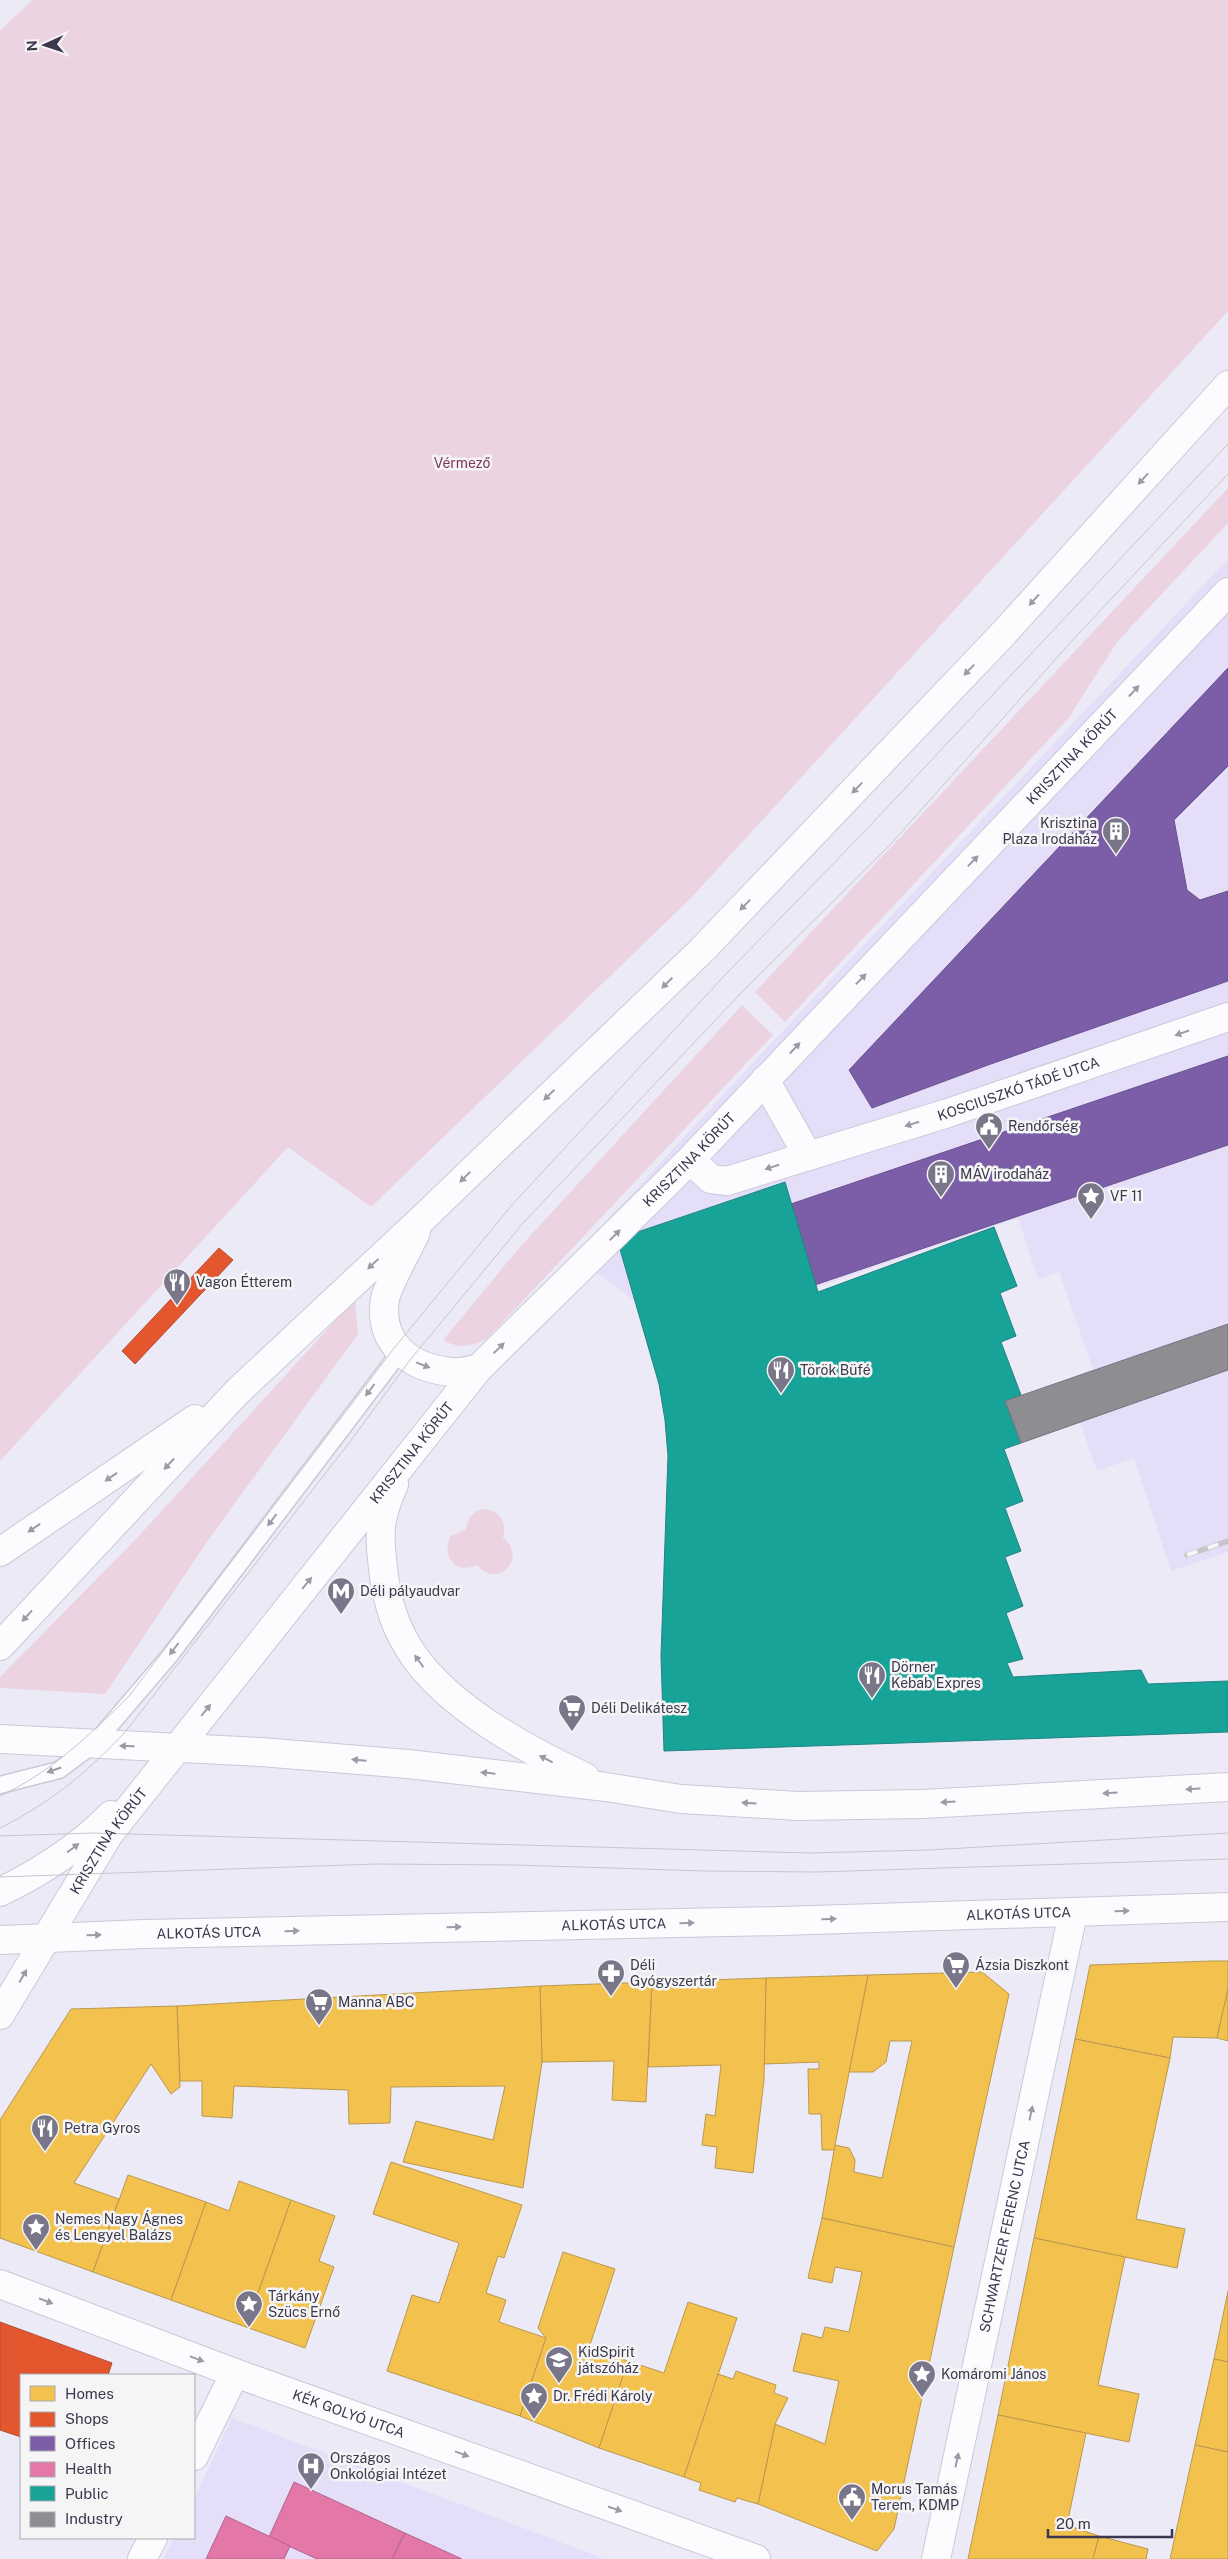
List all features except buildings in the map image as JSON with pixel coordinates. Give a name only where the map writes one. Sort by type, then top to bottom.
[{"type":"street","points":[[0,1646],[238,1391],[422,1219],[702,950],[1002,635],[1176,443],[1227,402]]},
{"type":"street","name":"KRISZTINA KÖRÚT","points":[[0,2015],[109,1834],[478,1369],[690,1160],[1228,592]]},
{"type":"street","name":"KOSCIUSZKÓ TÁDÉ UTCA","points":[[690,1160],[711,1179],[728,1181],[948,1113],[1228,1017]]},
{"type":"street","points":[[766,1080],[808,1156]]},
{"type":"street","points":[[422,1219],[385,1298],[385,1323],[395,1347],[410,1360],[432,1368],[452,1372],[478,1369]]},
{"type":"street","points":[[0,1552],[238,1391]]},
{"type":"street","points":[[400,1466],[382,1518],[382,1560],[389,1606],[403,1640],[432,1679],[480,1719],[542,1757],[606,1787]]},
{"type":"street","points":[[0,1739],[261,1752],[408,1764],[606,1787],[681,1799],[798,1806],[923,1804],[1228,1787]]},
{"type":"street","name":"KRISZTINA KÖRÚT","points":[[0,1892],[33,1876],[93,1833],[176,1748]]},
{"type":"street","name":"ALKOTÁS UTCA","points":[[0,1940],[46,1937],[1073,1913],[1228,1907]]},
{"type":"street","name":"SCHWARTZER FERENC UTCA","points":[[936,2559],[1073,1913]]},
{"type":"street","name":"KÉK GOLYÓ UTCA","points":[[0,2284],[235,2373],[756,2559]]},
{"type":"street","points":[[195,2454],[235,2373]]},
{"type":"street","points":[[142,2559],[152,2539]]},
{"type":"lane","points":[[0,1785],[59,1770],[94,1744],[171,1654],[400,1352]]},
{"type":"shaded area","points":[[1228,559],[1228,1552],[1171,1571],[1134,1458],[1097,1471],[1065,1380],[1093,1369],[1059,1272],[1038,1279],[1018,1218],[680,1334],[574,1256],[761,1054]]},
{"type":"shaded area","name":"Országos Onkológiai Intézet","points":[[232,2418],[605,2559],[163,2559],[173,2539],[195,2539],[195,2497]]},
{"type":"green space","name":"Vérmező","points":[[32,0],[1228,0],[1228,311],[691,898],[371,1207],[288,1147],[0,1461],[0,31]]},
{"type":"green space","points":[[1228,488],[1228,523],[1117,642],[1068,719],[785,1022],[755,992]]},
{"type":"green space","points":[[742,1005],[773,1035],[487,1339],[464,1346],[454,1345],[443,1340],[520,1247]]},
{"type":"green space","points":[[355,1299],[358,1334],[209,1539],[105,1694],[0,1688],[0,1677],[136,1539]]},
{"type":"green space","points":[[484,1509],[495,1512],[501,1518],[504,1527],[503,1538],[510,1546],[513,1554],[508,1568],[494,1574],[485,1572],[477,1565],[463,1568],[457,1565],[452,1562],[447,1550],[451,1536],[466,1529],[471,1516],[476,1511]]},
{"type":"tram line","points":[[0,1796],[36,1776],[69,1752],[129,1696],[395,1347],[511,1206],[726,974],[864,832],[1228,444]]},
{"type":"tram line","points":[[0,1828],[35,1808],[68,1785],[126,1731],[355,1435],[410,1360],[524,1222],[742,992],[888,847],[1070,643],[1228,474]]},
{"type":"tram line","points":[[0,1836],[93,1833],[809,1853],[928,1850],[1228,1833]]},
{"type":"tram line","points":[[0,1877],[376,1864],[515,1865],[704,1871],[817,1872],[1228,1859]]},
{"type":"railway","points":[[1187,1555],[1228,1541]]},
{"type":"place","name":"Krisztina Plaza Irodaház","points":[[1116,855]]},
{"type":"place","name":"Rendőrség","points":[[989,1150]]},
{"type":"place","name":"MÁV irodaház","points":[[941,1198]]},
{"type":"place","name":"VF 11","points":[[1091,1220]]},
{"type":"place","name":"Vagon Étterem","points":[[177,1306]]},
{"type":"place","name":"Török Büfé","points":[[781,1394]]},
{"type":"place","name":"Déli pályaudvar","points":[[341,1615]]},
{"type":"place","name":"Dörner Kebab Expres","points":[[872,1699]]},
{"type":"place","name":"Déli Delikátesz","points":[[572,1732]]},
{"type":"place","name":"Ázsia Diszkont","points":[[956,1989]]},
{"type":"place","name":"Déli Gyógyszertár","points":[[611,1997]]},
{"type":"place","name":"Manna ABC","points":[[319,2026]]},
{"type":"place","name":"Petra Gyros","points":[[45,2152]]},
{"type":"place","name":"Nemes Nagy Ágnes és Lengyel Balázs","points":[[36,2251]]},
{"type":"place","name":"Tárkány Szücs Ernő","points":[[249,2328]]},
{"type":"place","name":"KidSpirit játszóház","points":[[559,2384]]},
{"type":"place","name":"Komáromi János","points":[[922,2398]]},
{"type":"place","name":"Dr. Frédi Károly","points":[[534,2420]]},
{"type":"place","name":"Országos Onkológiai Intézet","points":[[311,2490]]},
{"type":"place","name":"Morus Tamás Terem, KDMP","points":[[852,2521]]}]
